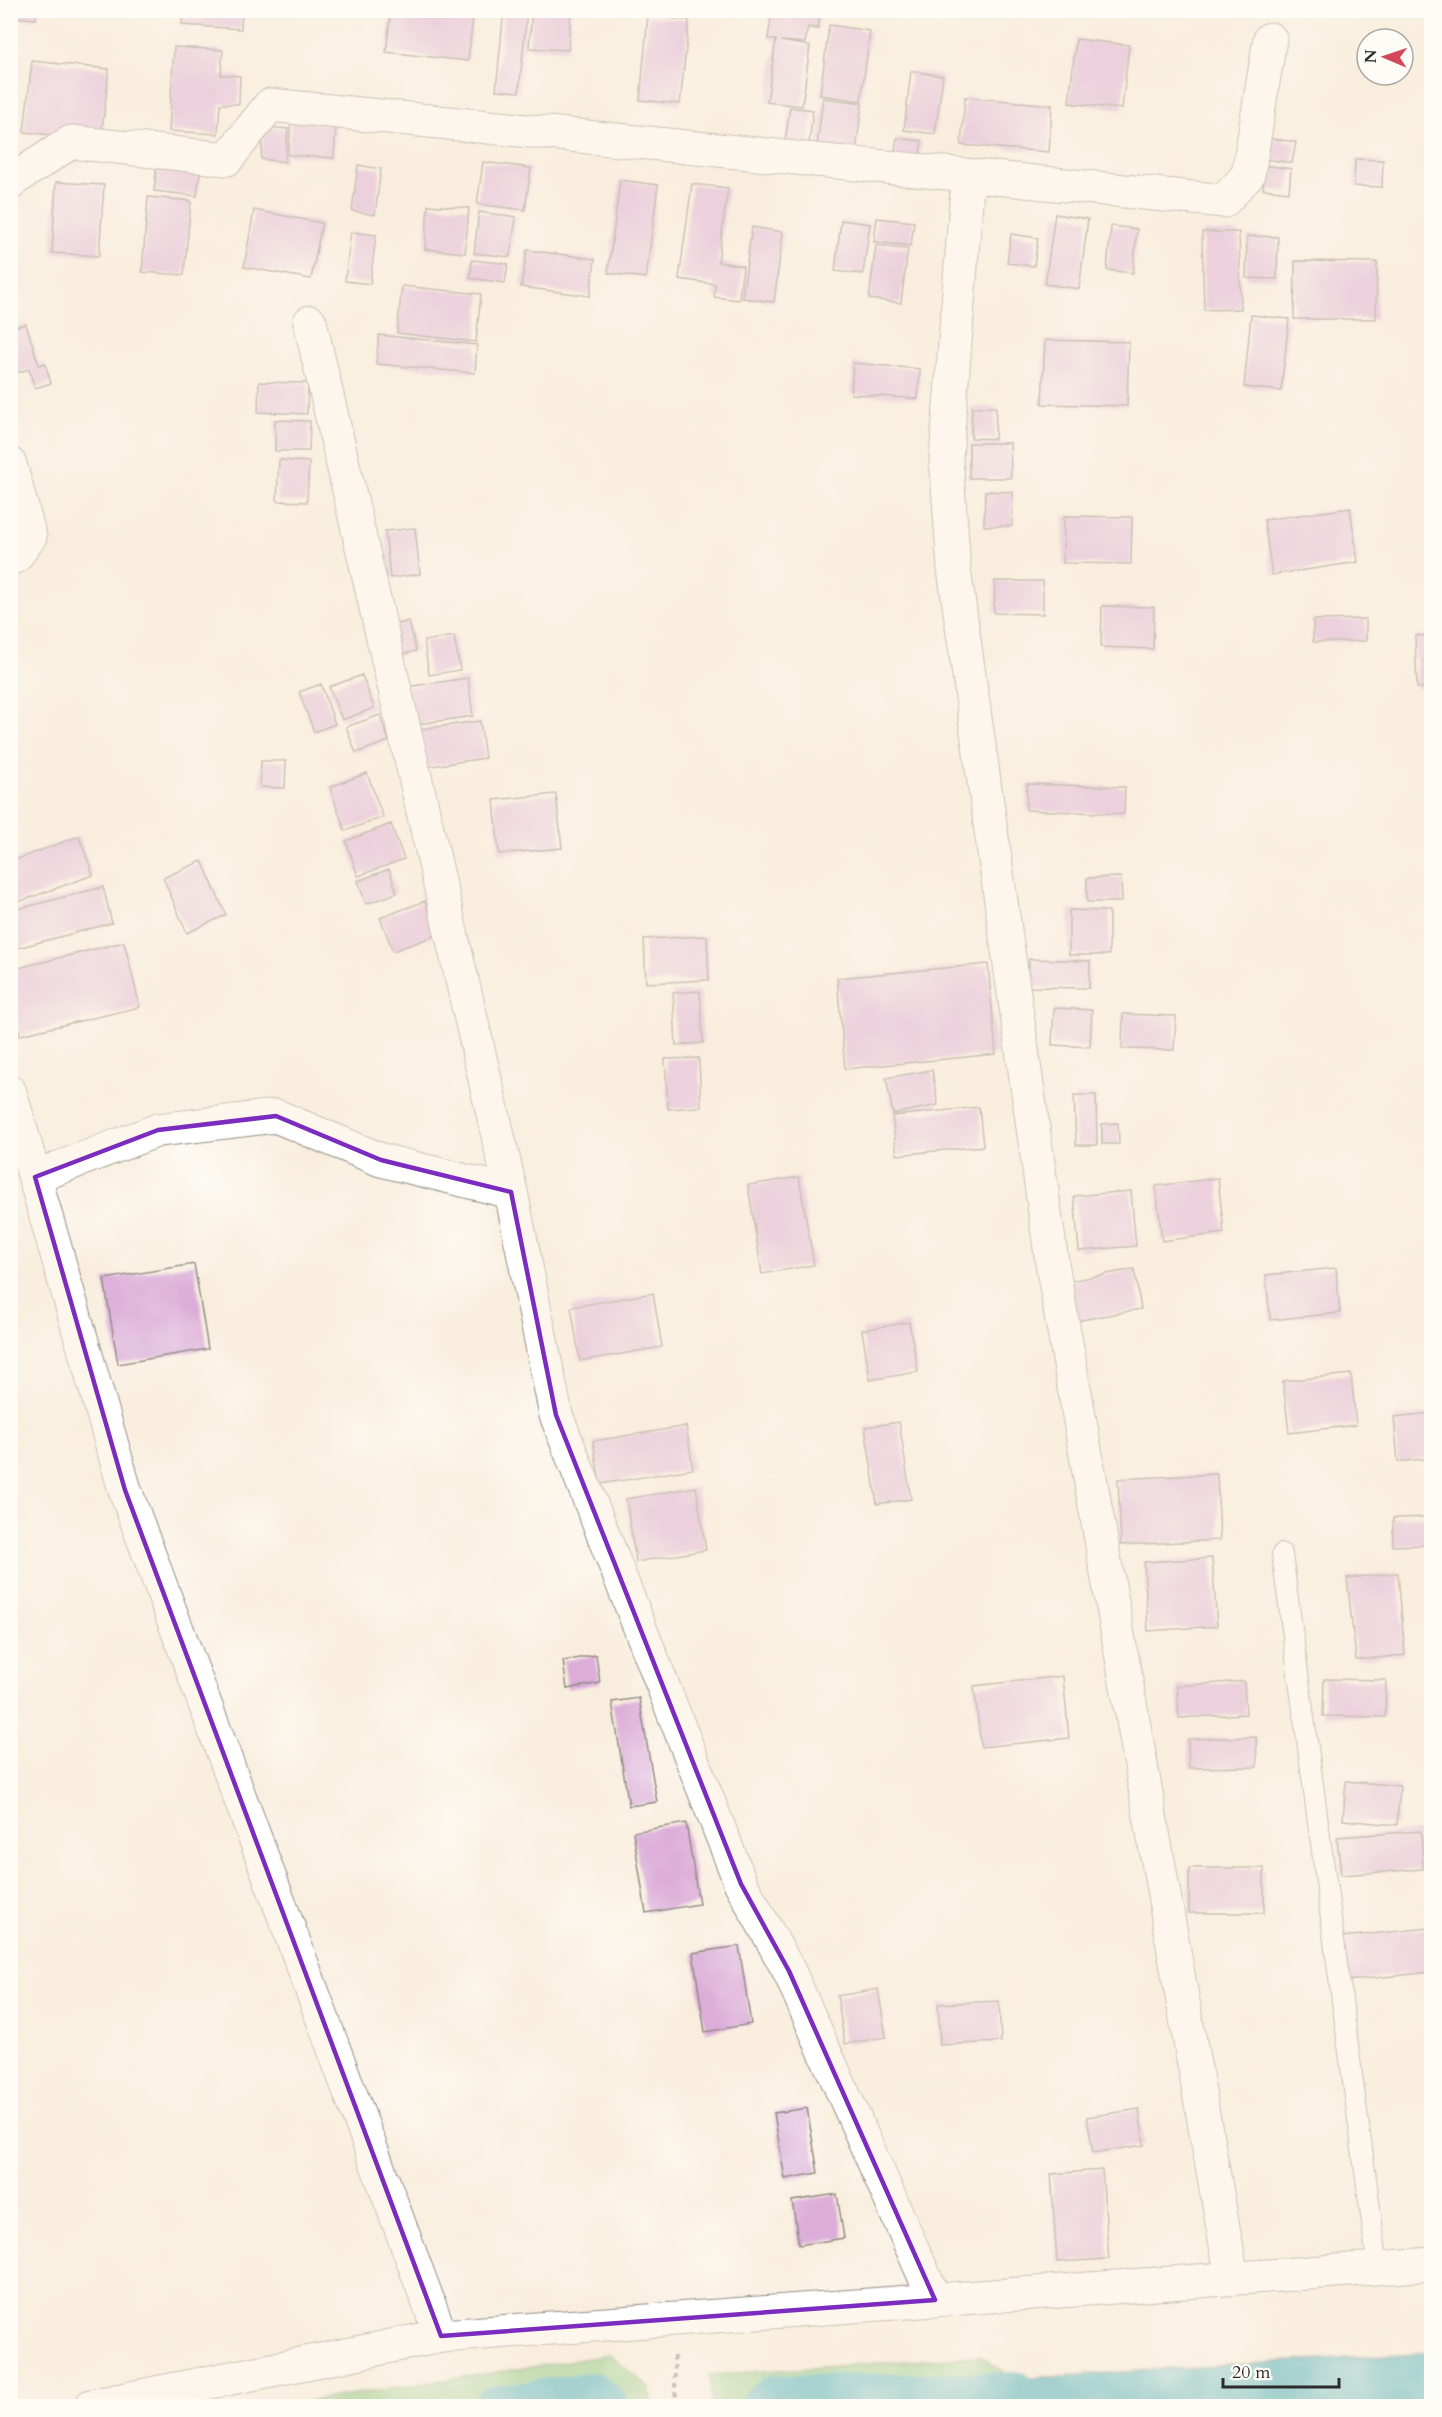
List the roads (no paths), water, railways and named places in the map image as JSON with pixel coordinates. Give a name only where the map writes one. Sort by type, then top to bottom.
[{"type":"street","points":[[10,184],[71,142],[227,159],[270,105],[1224,201],[1248,175],[1270,39]]},
{"type":"street","points":[[968,177],[946,458],[954,569],[1053,1269],[1232,2278]]},
{"type":"street","points":[[310,322],[511,1192],[556,1415],[741,1884],[789,1971],[935,2300]]},
{"type":"street","points":[[10,464],[30,537],[15,557],[10,558]]},
{"type":"street","points":[[10,1092],[125,1490],[441,2336]]},
{"type":"street","points":[[35,1177],[158,1130],[276,1116],[381,1160],[511,1192]]},
{"type":"street","points":[[91,2406],[441,2336],[1431,2264]]},
{"type":"lane","points":[[1282,1554],[1378,2268]]},
{"type":"water","points":[[1431,2352],[1431,2406],[1020,2406],[1016,2379]]},
{"type":"waterway","points":[[493,2406],[593,2392],[608,2406]]},
{"type":"waterway","points":[[759,2406],[774,2395],[1018,2392]]}]
